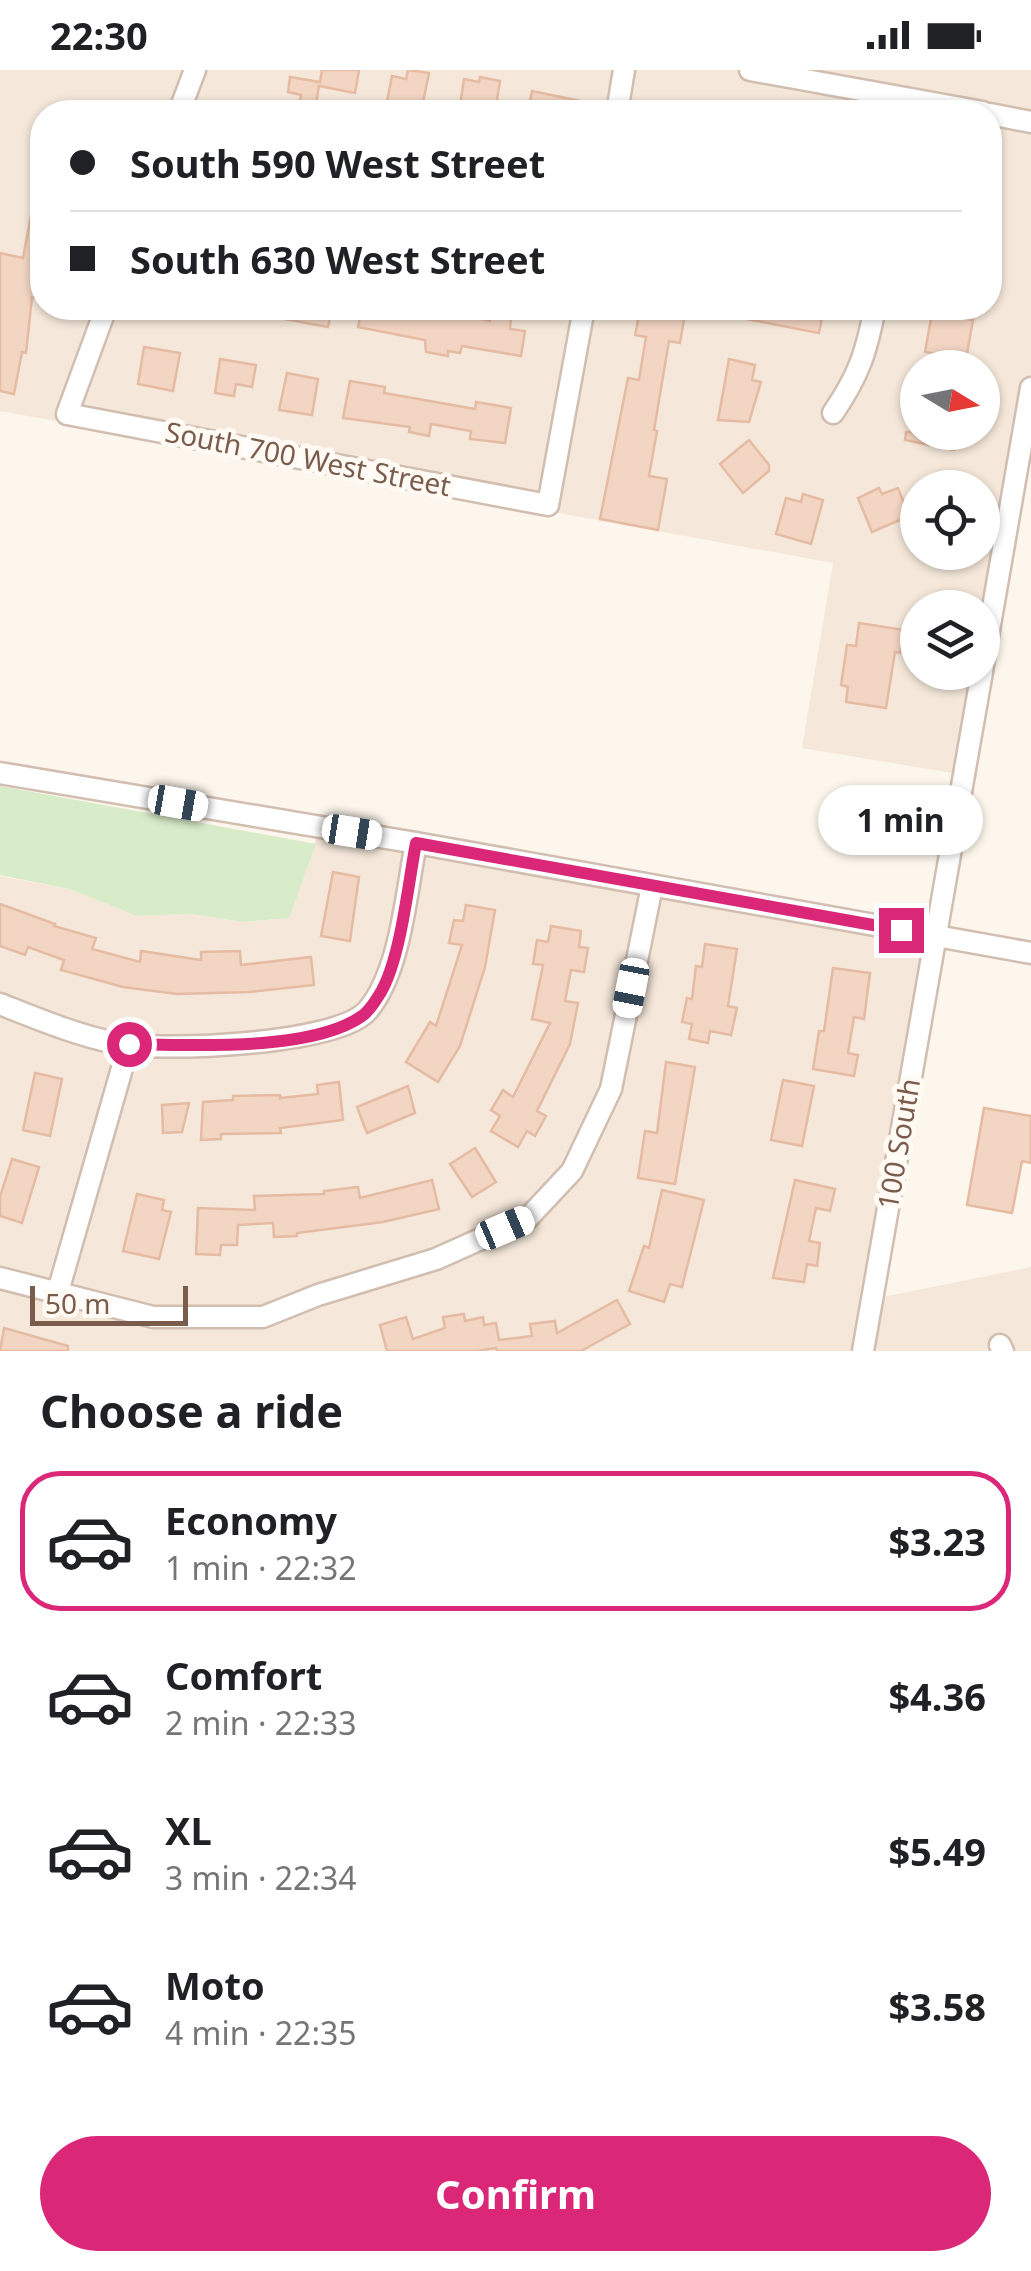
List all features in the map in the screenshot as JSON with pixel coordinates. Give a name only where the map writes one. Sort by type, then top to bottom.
[{"type":"street","points":[[183,100],[194,70]]},
{"type":"street","points":[[619,100],[624,70]]},
{"type":"street","points":[[761,71],[885,100]]},
{"type":"street","points":[[1002,116],[1031,122]]},
{"type":"street","name":"South 700 West Street","points":[[102,320],[67,414],[548,505],[582,320]]},
{"type":"street","points":[[833,413],[856,378],[872,320]]},
{"type":"street","name":"100 South","points":[[996,590],[1031,388]]},
{"type":"street","name":"100 South","points":[[863,1351],[979,690]]},
{"type":"street","points":[[0,773],[1031,953]]},
{"type":"street","points":[[0,1004],[62,1028],[129,1044],[293,1040],[342,1026],[365,1014],[383,989],[416,843]]},
{"type":"street","points":[[0,1278],[153,1317],[263,1318],[436,1258],[528,1218],[572,1171],[611,1089],[652,886]]},
{"type":"street","points":[[57,1295],[129,1044]]},
{"type":"shaded area","points":[[0,70],[1031,70],[1031,402],[997,590],[900,590],[900,690],[979,690],[964,775],[802,748],[833,563],[0,411]]},
{"type":"shaded area","points":[[321,826],[936,937],[873,1299],[1031,1267],[1031,1351],[0,1351],[0,876],[69,889],[137,916],[191,914],[244,922],[288,918]]},
{"type":"green space","points":[[0,786],[316,844],[289,918],[244,922],[191,914],[137,916],[69,889],[0,875]]},
{"type":"building","points":[[322,70],[359,70],[355,93],[319,86],[317,100],[300,100],[301,95],[288,92],[290,77],[320,82]]},
{"type":"building","points":[[408,70],[429,73],[423,100],[387,100],[392,76],[406,79]]},
{"type":"building","points":[[480,77],[500,81],[497,100],[461,100],[464,79],[479,82]]},
{"type":"building","points":[[532,91],[576,100],[530,100]]},
{"type":"building","points":[[30,220],[30,316],[26,353],[22,352],[14,394],[0,391],[0,253],[23,258]]},
{"type":"building","points":[[290,320],[329,320],[328,327]]},
{"type":"building","points":[[359,320],[511,320],[510,329],[525,331],[521,356],[462,346],[460,353],[448,351],[448,356],[426,352],[425,340],[358,327]]},
{"type":"building","points":[[638,320],[684,320],[680,343],[669,341],[654,430],[657,431],[649,476],[667,479],[658,530],[600,519],[628,378],[639,380],[646,337],[635,335]]},
{"type":"building","points":[[752,320],[822,320],[819,333]]},
{"type":"building","points":[[931,320],[973,320],[968,350],[925,350]]},
{"type":"building","points":[[144,347],[180,353],[173,391],[138,384]]},
{"type":"building","points":[[220,359],[256,365],[252,387],[236,384],[234,396],[215,393]]},
{"type":"building","points":[[729,359],[755,365],[752,380],[761,382],[749,422],[718,420]]},
{"type":"building","points":[[287,373],[318,379],[312,415],[279,410]]},
{"type":"building","points":[[350,381],[385,387],[384,393],[475,409],[476,402],[511,408],[505,443],[470,439],[471,431],[431,424],[429,436],[409,432],[410,427],[343,418]]},
{"type":"building","points":[[749,440],[769,465],[769,471],[743,493],[720,464]]},
{"type":"building","points":[[879,488],[882,494],[898,488],[900,520],[872,532],[858,498]]},
{"type":"building","points":[[803,494],[823,500],[811,544],[776,534],[786,498],[801,502]]},
{"type":"building","points":[[859,623],[900,629],[900,653],[895,652],[886,708],[846,702],[848,687],[841,685],[847,645],[856,646]]},
{"type":"building","points":[[333,872],[359,877],[350,941],[321,936]]},
{"type":"building","points":[[0,904],[96,938],[92,949],[140,962],[141,951],[201,960],[201,952],[240,951],[241,965],[311,957],[314,985],[177,994],[123,987],[61,970],[64,960],[28,947],[25,955],[0,946]]},
{"type":"building","points":[[466,905],[495,910],[485,967],[460,1046],[438,1082],[406,1062],[430,1022],[436,1026],[462,945],[449,943],[454,920],[463,921]]},
{"type":"building","points":[[551,926],[581,931],[579,947],[588,948],[584,972],[571,970],[565,1001],[578,1003],[570,1044],[537,1111],[546,1116],[535,1136],[527,1131],[518,1147],[491,1131],[500,1116],[491,1110],[503,1090],[513,1097],[550,1023],[532,1019],[543,965],[533,964],[537,940],[548,942]]},
{"type":"building","points":[[705,944],[737,949],[728,1006],[737,1008],[731,1035],[710,1031],[708,1043],[689,1039],[692,1024],[682,1022],[687,998],[692,999],[696,966],[702,967]]},
{"type":"building","points":[[833,968],[870,973],[864,1019],[854,1017],[848,1053],[858,1055],[854,1076],[813,1069],[819,1031],[824,1031]]},
{"type":"building","points":[[666,1062],[695,1067],[675,1184],[638,1178],[645,1131],[657,1133]]},
{"type":"building","points":[[35,1073],[62,1079],[50,1136],[23,1130]]},
{"type":"building","points":[[783,1080],[814,1086],[802,1146],[771,1140]]},
{"type":"building","points":[[339,1082],[343,1120],[280,1128],[281,1133],[221,1134],[221,1139],[201,1140],[203,1102],[233,1100],[233,1096],[280,1098],[318,1094],[317,1085]]},
{"type":"building","points":[[408,1086],[415,1113],[367,1133],[357,1107]]},
{"type":"building","points":[[189,1103],[182,1132],[163,1133],[162,1105]]},
{"type":"building","points":[[984,1108],[1031,1116],[1031,1163],[1022,1161],[1012,1213],[967,1205]]},
{"type":"building","points":[[475,1148],[496,1182],[472,1197],[450,1164]]},
{"type":"building","points":[[12,1159],[39,1167],[22,1223],[0,1216],[0,1197]]},
{"type":"building","points":[[432,1180],[439,1209],[297,1236],[274,1237],[273,1223],[238,1225],[237,1245],[221,1245],[220,1255],[196,1254],[198,1208],[255,1210],[254,1196],[324,1194],[358,1187],[360,1198]]},
{"type":"building","points":[[795,1180],[835,1189],[830,1211],[816,1208],[809,1241],[820,1243],[817,1266],[807,1264],[804,1282],[773,1278]]},
{"type":"building","points":[[662,1190],[704,1200],[682,1287],[670,1284],[664,1302],[629,1291],[644,1246],[649,1248]]},
{"type":"building","points":[[137,1194],[164,1200],[162,1210],[171,1212],[159,1259],[123,1251]]},
{"type":"building","points":[[617,1300],[630,1324],[581,1351],[387,1351],[380,1325],[406,1317],[413,1339],[445,1328],[443,1317],[464,1314],[465,1321],[483,1317],[484,1325],[496,1323],[499,1340],[532,1336],[530,1324],[555,1321],[557,1333]]},
{"type":"building","points":[[4,1328],[68,1346],[68,1351],[0,1351]]},
{"type":"route","points":[[129,1044],[293,1040],[342,1026],[365,1014],[383,989],[397,941],[416,843],[901,930]]}]
